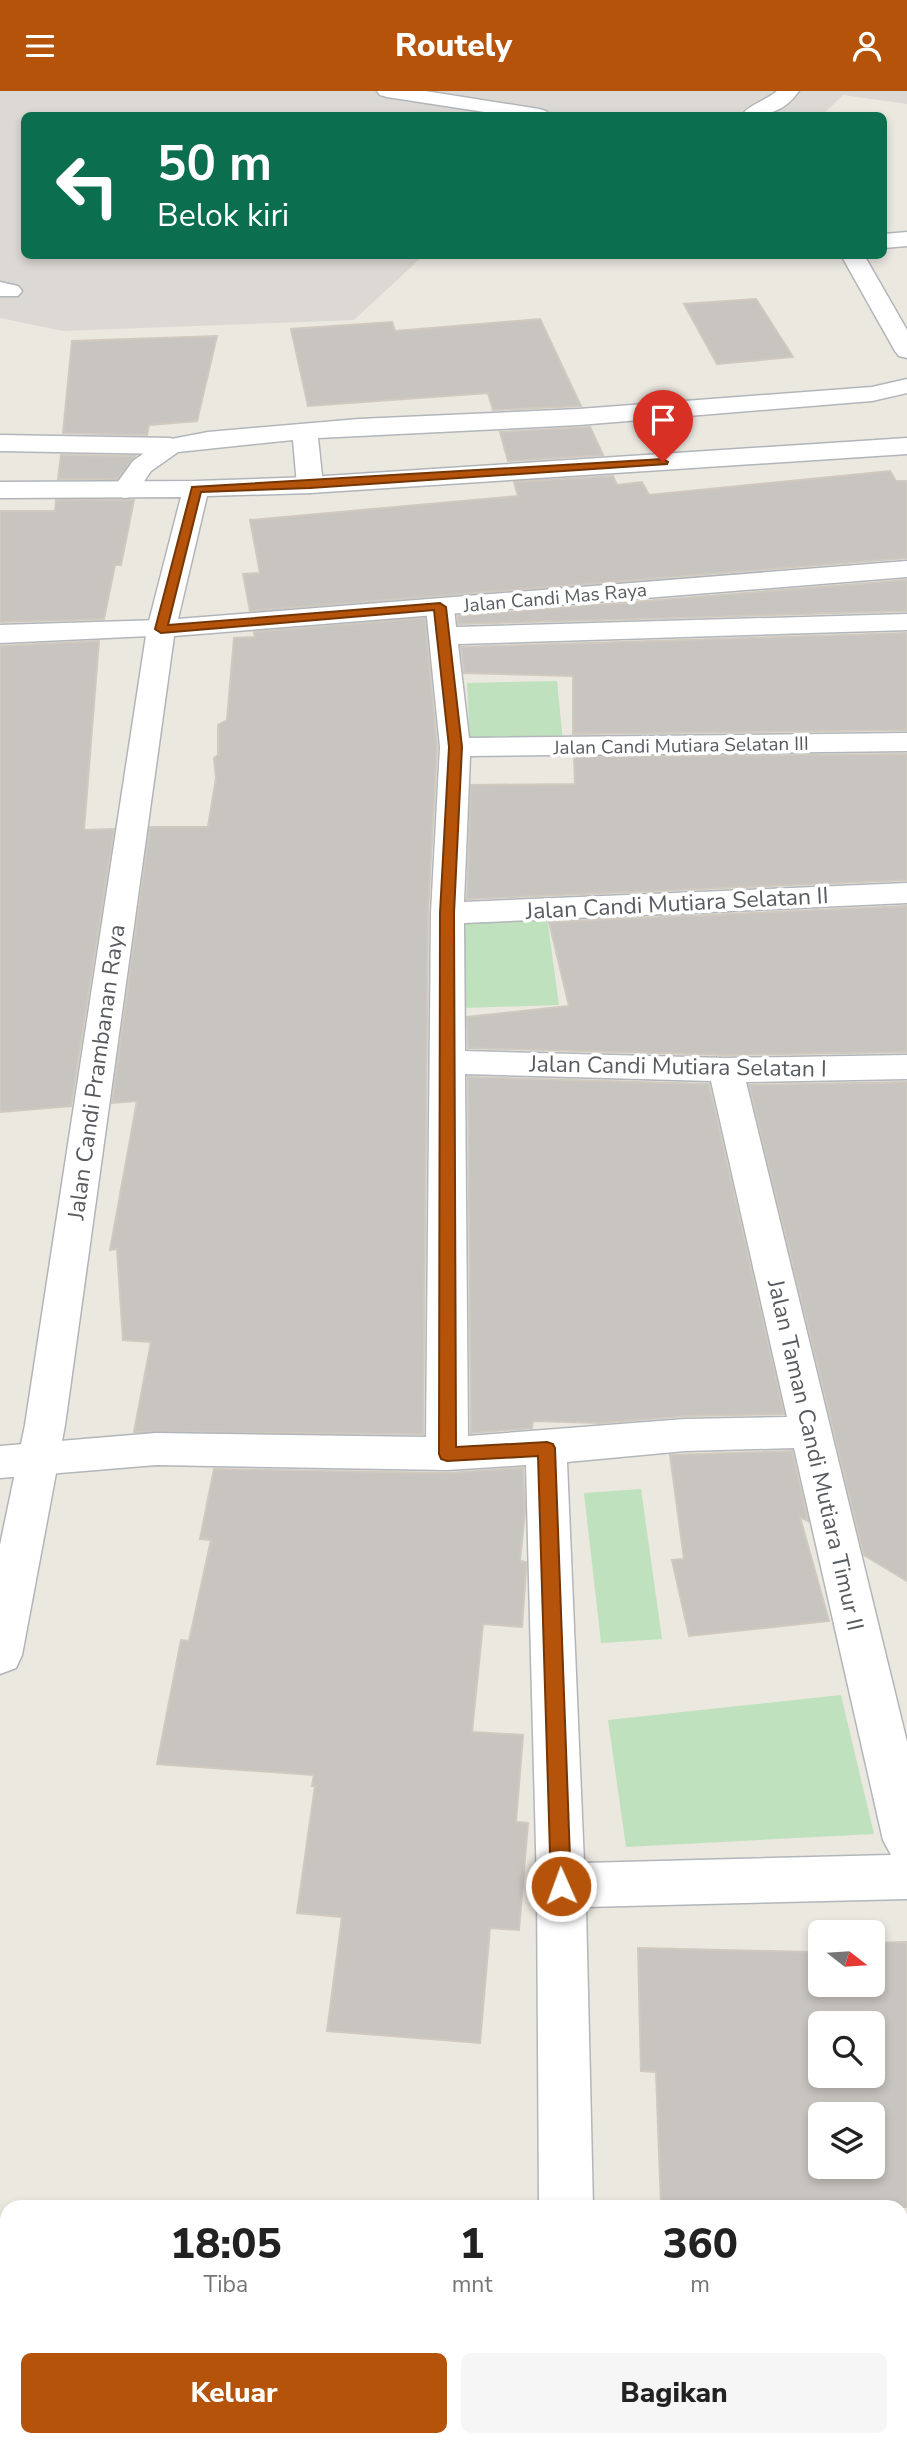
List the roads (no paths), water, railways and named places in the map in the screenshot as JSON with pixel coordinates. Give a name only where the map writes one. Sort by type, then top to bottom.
[{"type":"street","points":[[387,91],[517,112]]},
{"type":"street","points":[[758,112],[774,104],[789,91]]},
{"type":"street","points":[[887,241],[907,239]]},
{"type":"street","points":[[854,259],[907,351]]},
{"type":"street","points":[[0,443],[170,446],[305,431],[579,417],[872,394],[907,386]]},
{"type":"street","points":[[305,431],[310,485]]},
{"type":"street","points":[[125,490],[142,466],[170,446]]},
{"type":"street","points":[[0,490],[196,489],[310,485],[907,446]]},
{"type":"street","name":"Jalan Candi Prambanan Raya","points":[[0,1655],[19,1462],[45,1425],[161,629],[196,489]]},
{"type":"street","name":"Jalan Candi Mas Raya","points":[[0,633],[442,621],[550,599],[907,569]]},
{"type":"street","points":[[550,599],[559,633]]},
{"type":"street","points":[[447,1454],[447,913],[455,747],[442,621],[559,633],[907,622]]},
{"type":"street","name":"Jalan Candi Mutiara Selatan III","points":[[455,747],[907,743]]},
{"type":"street","name":"Jalan Candi Mutiara Selatan II","points":[[447,913],[907,893]]},
{"type":"street","name":"Jalan Candi Mutiara Selatan I","points":[[449,1062],[726,1070],[907,1067]]},
{"type":"street","name":"Jalan Taman Candi Mutiara Timur II","points":[[726,1070],[907,1840]]},
{"type":"street","points":[[19,1462],[122,1450],[156,1449],[447,1454],[685,1436],[810,1432]]},
{"type":"street","points":[[547,1448],[561,1886],[566,2200]]},
{"type":"street","points":[[561,1886],[907,1877]]}]
